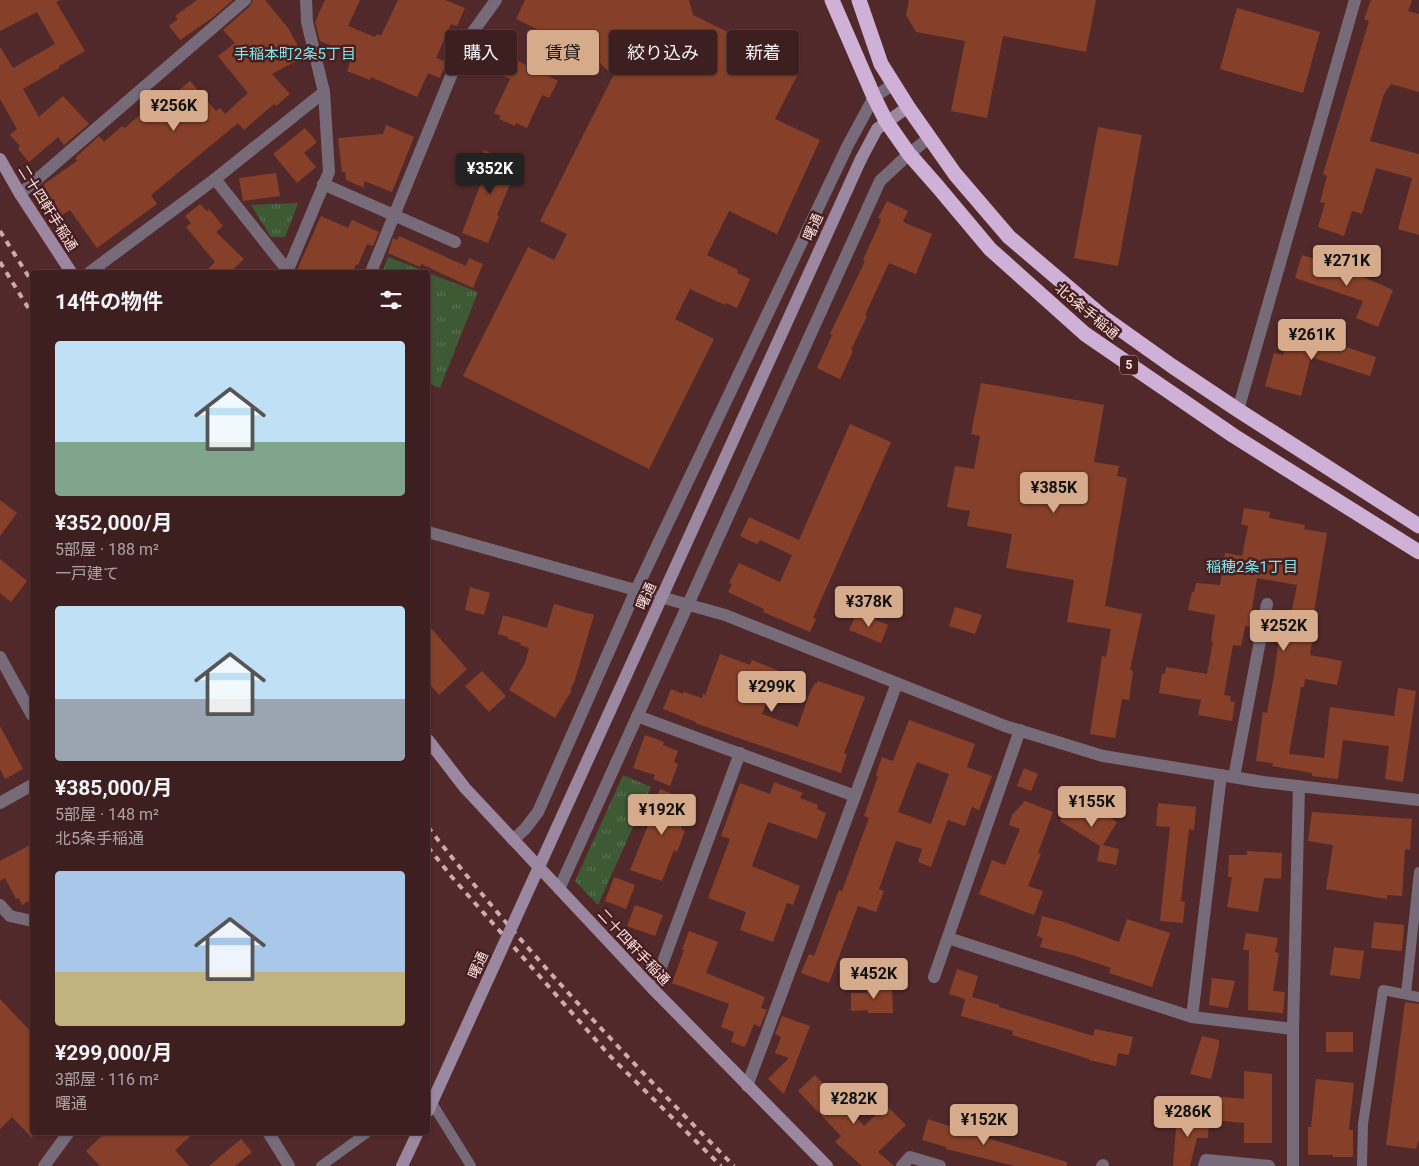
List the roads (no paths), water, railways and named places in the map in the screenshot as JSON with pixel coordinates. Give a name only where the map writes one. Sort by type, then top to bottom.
[{"type":"highway","name":"北5条手稲通","points":[[832,0],[886,121],[909,154],[990,249],[1085,334],[1234,436],[1419,552]]},
{"type":"highway","name":"北5条手稲通","points":[[859,0],[881,64],[908,107],[955,174],[1009,237],[1103,317],[1238,410],[1419,526]]},
{"type":"street","points":[[20,194],[245,0]]},
{"type":"street","points":[[289,270],[329,172],[324,92],[307,22],[306,0]]},
{"type":"street","points":[[1238,410],[1355,0]]},
{"type":"street","points":[[372,270],[464,44],[491,2]]},
{"type":"street","points":[[513,840],[525,830],[538,812],[636,590],[848,145],[874,97],[894,84]]},
{"type":"street","points":[[93,270],[216,179],[324,92]]},
{"type":"street","name":"曙通","points":[[430,1107],[861,159],[877,129],[908,107]]},
{"type":"street","points":[[559,889],[880,181],[909,154],[930,138]]},
{"type":"street","name":"二十四軒手稲通","points":[[0,159],[20,194],[70,270]]},
{"type":"street","points":[[216,179],[286,270]]},
{"type":"street","points":[[324,184],[456,242]]},
{"type":"street","points":[[430,533],[687,606],[725,615],[1020,730],[1103,756],[1234,777],[1419,800]]},
{"type":"street","points":[[1234,777],[1267,604]]},
{"type":"street","points":[[0,657],[5,676],[30,711]]},
{"type":"street","points":[[747,1086],[897,682]]},
{"type":"street","points":[[637,716],[855,796]]},
{"type":"street","points":[[934,977],[1020,730]]},
{"type":"street","name":"二十四軒手稲通","points":[[430,743],[465,788],[652,989],[827,1166]]},
{"type":"street","points":[[652,989],[740,753]]},
{"type":"street","points":[[1192,1016],[1221,775]]},
{"type":"street","points":[[0,803],[30,786]]},
{"type":"street","points":[[1293,1166],[1292,1028],[1299,786]]},
{"type":"street","points":[[0,905],[10,916],[30,921]]},
{"type":"street","points":[[948,938],[1192,1016],[1292,1028]]},
{"type":"street","points":[[44,1166],[67,1135]]},
{"type":"street","points":[[270,1135],[289,1166]]},
{"type":"street","points":[[402,1166],[417,1135]]},
{"type":"street","points":[[902,1166],[910,1157],[940,1166]]},
{"type":"street","points":[[1204,1166],[1206,1160],[1269,1166]]},
{"type":"lane","points":[[1406,994],[1419,872]]},
{"type":"lane","points":[[1362,1166],[1363,1124],[1383,990],[1419,997]]},
{"type":"lane","points":[[430,1100],[447,1130],[472,1166]]},
{"type":"lane","points":[[321,1166],[364,1135]]},
{"type":"railway","points":[[0,231],[30,279]]},
{"type":"railway","points":[[0,262],[30,311]]},
{"type":"railway","points":[[430,830],[463,872],[537,959],[734,1166]]},
{"type":"railway","points":[[430,850],[451,876],[611,1057],[721,1166]]},
{"type":"district","name":"手稲本町2条5丁目","points":[[295,54]]},
{"type":"district","name":"稲穂2条1丁目","points":[[1252,567]]}]
